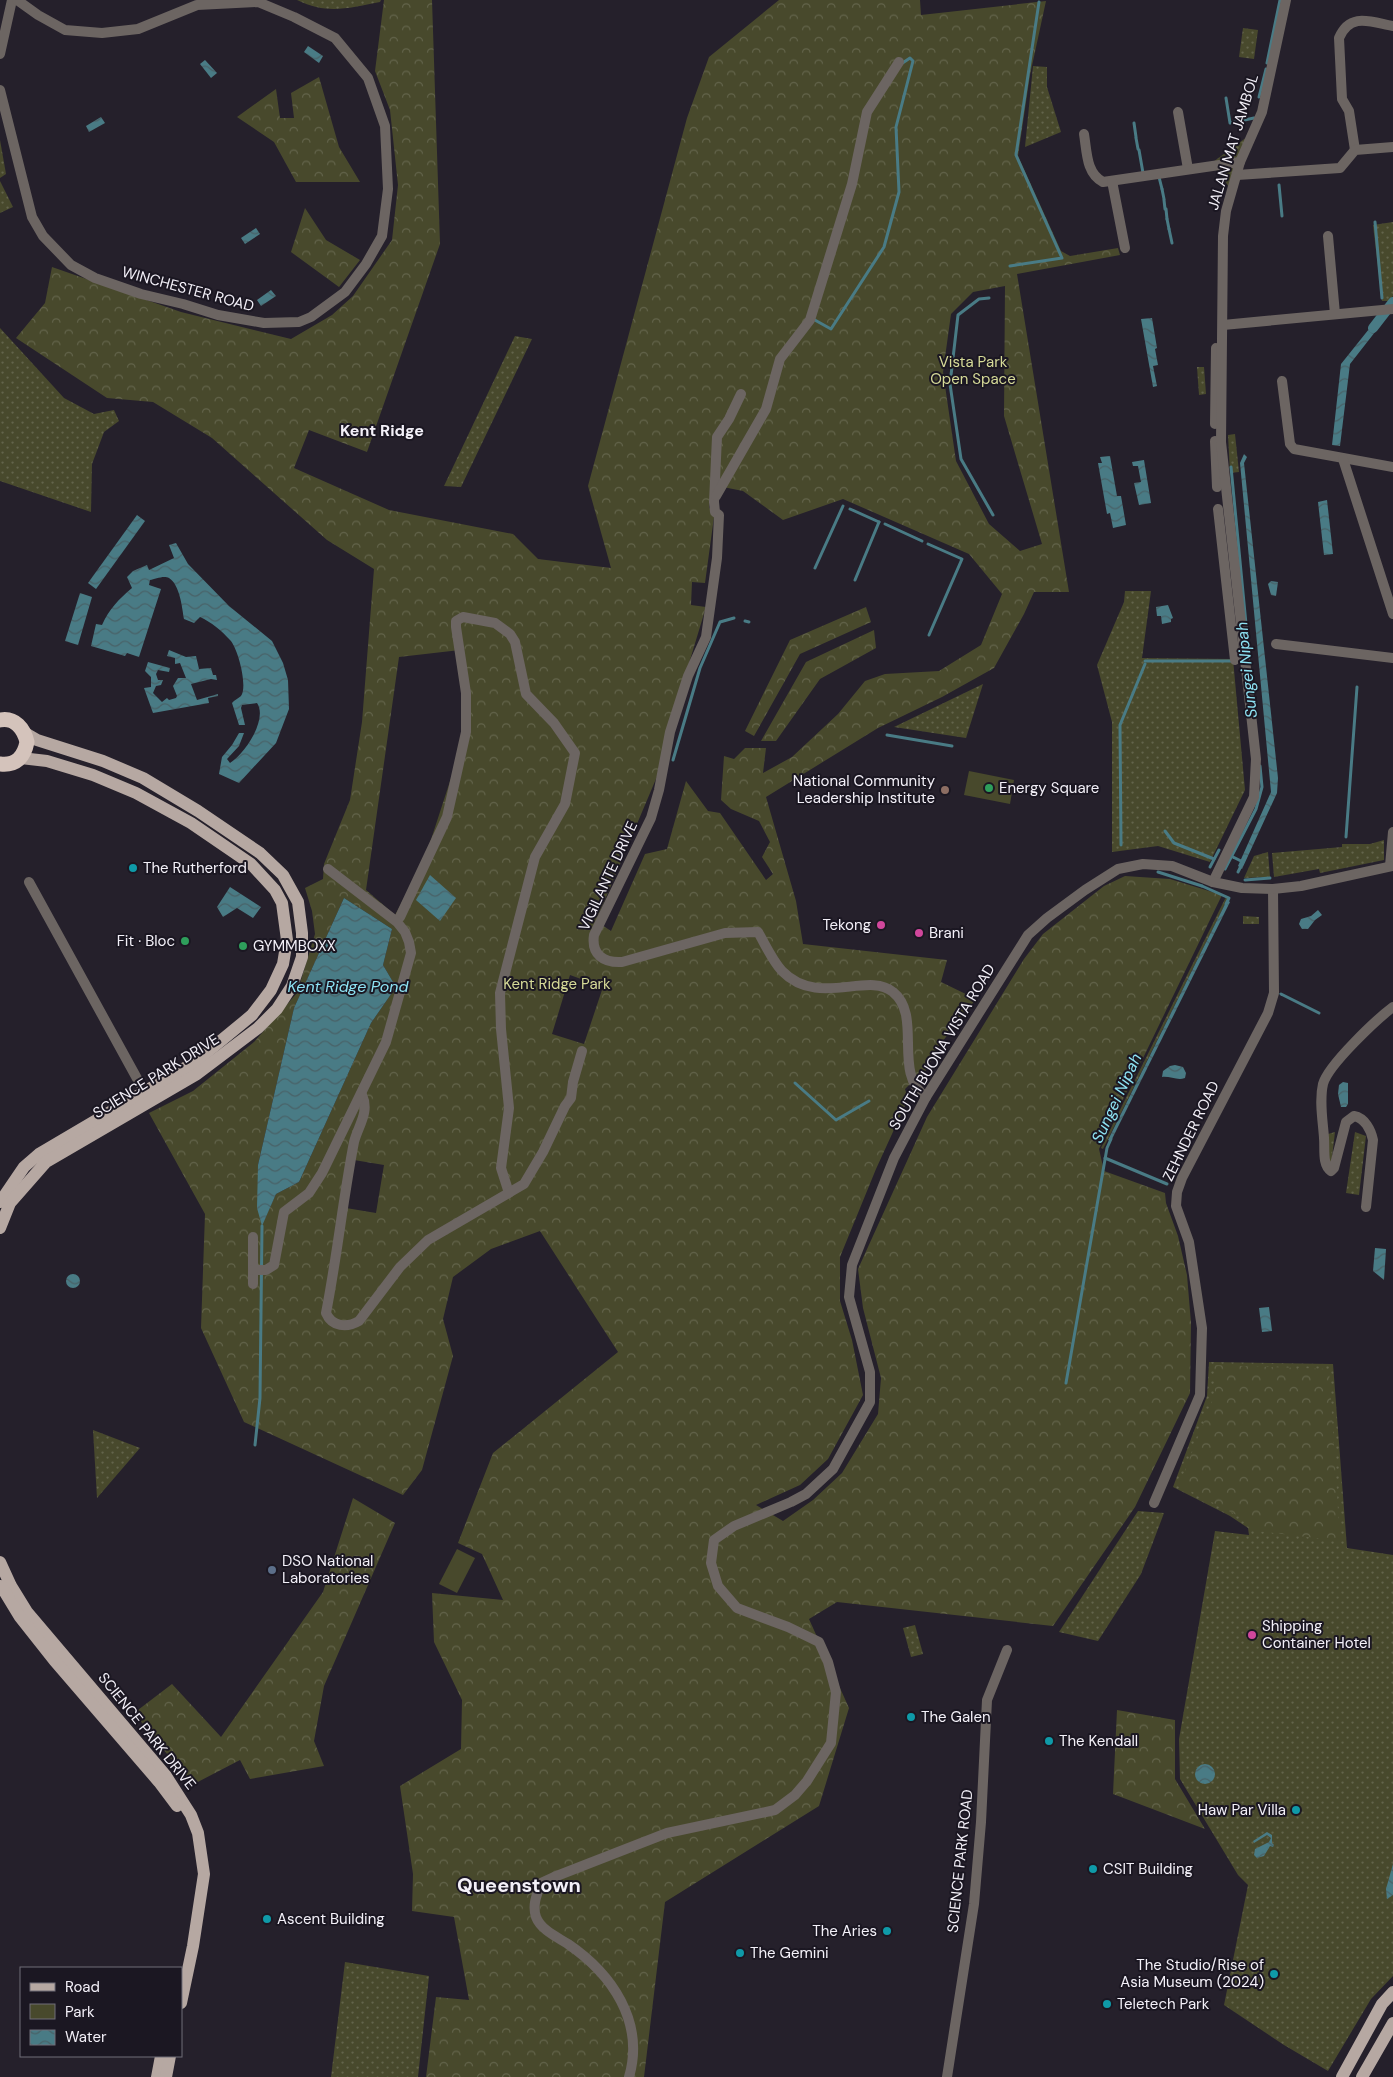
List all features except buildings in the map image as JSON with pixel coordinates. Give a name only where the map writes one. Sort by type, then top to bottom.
[{"type":"highway","points":[[0,720],[4,719],[14,722],[22,727],[27,742],[21,758],[14,763],[0,764]]},
{"type":"main road","name":"SCIENCE PARK DRIVE","points":[[0,1228],[10,1203],[46,1162],[197,1074],[258,1028],[277,1009],[292,986],[302,957],[302,933],[298,902],[283,875],[260,853],[198,811],[143,778],[103,761],[37,740],[25,733]]},
{"type":"main road","name":"SCIENCE PARK DRIVE","points":[[0,1202],[24,1168],[39,1154],[195,1062],[252,1015],[271,990],[282,964],[287,940],[282,902],[275,890],[251,864],[191,823],[136,794],[93,775],[47,761],[21,758]]},
{"type":"main road","name":"SCIENCE PARK DRIVE","points":[[0,1562],[5,1587],[166,1776],[191,1814],[198,1833],[204,1874],[189,1946],[182,1996]]},
{"type":"main road","name":"SCIENCE PARK DRIVE","points":[[180,1967],[189,1946]]},
{"type":"main road","points":[[1342,2077],[1382,2004],[1393,1992]]},
{"type":"main road","points":[[1362,2077],[1393,2023]]},
{"type":"main road","points":[[157,2077],[161,2057]]},
{"type":"main road","points":[[166,2077],[170,2057]]},
{"type":"street","points":[[0,54],[12,0]]},
{"type":"street","name":"WINCHESTER ROAD","points":[[0,90],[32,217],[43,236],[71,265],[95,278],[140,294],[226,317],[264,324],[299,322],[311,317],[345,292],[366,264],[382,236],[388,189],[385,126],[368,78],[336,38],[258,2],[197,6],[138,29],[102,33],[65,30],[38,15],[17,0]]},
{"type":"street","name":"JALAN MAT JAMBOL","points":[[1223,325],[1223,236],[1226,212],[1240,162],[1262,112],[1286,0]]},
{"type":"street","points":[[1355,150],[1349,111],[1342,99],[1339,38],[1341,32],[1350,23],[1360,20],[1393,26]]},
{"type":"street","points":[[715,497],[766,409],[780,359],[810,320],[852,184],[867,112],[899,62]]},
{"type":"street","points":[[1178,112],[1188,169]]},
{"type":"street","points":[[1084,134],[1090,169],[1095,177],[1103,182],[1240,162]]},
{"type":"street","points":[[1237,175],[1340,168],[1355,150],[1393,147]]},
{"type":"street","points":[[1112,181],[1125,248]]},
{"type":"street","points":[[1328,236],[1335,314]]},
{"type":"street","points":[[1217,238],[1214,385],[1217,487]]},
{"type":"street","points":[[1213,882],[1254,797],[1256,787],[1256,759],[1221,442],[1223,325],[1393,309]]},
{"type":"street","points":[[1282,381],[1290,444],[1294,449],[1393,467]]},
{"type":"street","points":[[715,497],[717,437],[729,419],[741,394]]},
{"type":"street","points":[[1344,459],[1393,614]]},
{"type":"street","name":"VIGILANTE DRIVE","points":[[715,497],[715,512],[720,515],[706,637],[688,676],[670,732],[659,790],[651,818],[594,935],[594,948],[604,960],[622,962],[725,933],[758,932],[781,970],[795,982],[808,987],[825,989],[883,987],[893,992],[904,1008],[910,1072],[914,1087],[926,1097]]},
{"type":"street","points":[[1218,509],[1235,660]]},
{"type":"street","points":[[400,917],[447,817],[466,732],[466,693],[456,621],[463,617],[495,623],[510,634],[515,642],[526,694],[554,723],[575,753],[565,804],[535,857],[500,993],[501,1029],[510,1108],[501,1168],[509,1193]]},
{"type":"street","points":[[1276,644],[1393,658]]},
{"type":"street","points":[[1391,864],[1393,832]]},
{"type":"street","name":"SOUTH BUONA VISTA ROAD","points":[[628,2077],[633,2052],[632,2037],[625,2007],[614,1988],[596,1966],[568,1944],[549,1933],[537,1919],[534,1909],[536,1898],[541,1883],[666,1833],[775,1810],[795,1795],[807,1781],[831,1743],[836,1692],[828,1662],[819,1642],[788,1627],[738,1608],[718,1586],[711,1563],[714,1540],[734,1526],[806,1494],[833,1469],[870,1402],[870,1372],[850,1297],[852,1265],[894,1158],[926,1097],[1028,936],[1046,918],[1118,869],[1143,864],[1172,866],[1213,882],[1242,888],[1273,889],[1300,886],[1391,864]]},
{"type":"street","points":[[259,1270],[269,1269],[274,1265],[284,1212],[309,1193],[322,1173],[362,1095],[386,1042],[410,960],[410,947],[405,932],[397,922],[328,869]]},
{"type":"street","points":[[29,882],[145,1093]]},
{"type":"street","name":"ZEHNDER ROAD","points":[[1154,1503],[1200,1395],[1202,1328],[1189,1242],[1176,1206],[1177,1192],[1182,1178],[1268,1013],[1274,993],[1273,889]]},
{"type":"street","points":[[1366,1207],[1373,1140],[1371,1132],[1361,1118],[1354,1116],[1350,1118],[1346,1122],[1334,1168],[1331,1171],[1329,1170],[1326,1165],[1324,1135],[1324,1083],[1334,1067],[1375,1021],[1393,1006]]},
{"type":"street","points":[[362,1095],[365,1108],[355,1137],[344,1194],[335,1269],[326,1313],[331,1321],[346,1326],[359,1321],[400,1267],[428,1240],[524,1184],[571,1098],[573,1082],[582,1051]]},
{"type":"street","points":[[253,1237],[259,1270],[253,1284]]},
{"type":"street","name":"SCIENCE PARK ROAD","points":[[947,2077],[974,1904],[982,1822],[987,1700],[1007,1650]]},
{"type":"green space","points":[[297,0],[381,0],[380,2],[358,6],[328,9],[308,5]]},
{"type":"green space","name":"Kent Ridge Park","points":[[384,0],[432,0],[440,244],[367,452],[309,430],[294,468],[389,510],[513,534],[538,559],[611,568],[588,486],[687,118],[709,57],[779,0],[920,0],[921,15],[1046,1],[1030,75],[1018,156],[1061,251],[1070,256],[1118,248],[1120,255],[1017,274],[1069,592],[1034,592],[994,668],[942,697],[878,728],[766,797],[796,901],[803,944],[947,960],[941,982],[976,999],[938,1047],[916,1089],[912,1082],[905,1089],[908,1099],[876,1169],[840,1257],[840,1301],[852,1340],[863,1395],[828,1459],[800,1485],[756,1505],[783,1521],[813,1500],[842,1473],[878,1414],[881,1378],[863,1308],[858,1269],[927,1117],[1024,959],[1043,934],[1104,886],[1125,876],[1170,879],[1222,895],[1099,1149],[1104,1171],[1165,1193],[1166,1203],[1178,1236],[1187,1275],[1191,1323],[1190,1393],[1135,1507],[1053,1626],[837,1602],[809,1619],[849,1708],[819,1806],[665,1902],[644,2077],[426,2077],[436,1997],[469,2000],[454,1917],[412,1911],[413,1874],[400,1786],[461,1749],[462,1700],[434,1642],[432,1593],[503,1600],[482,1554],[458,1543],[493,1453],[618,1352],[540,1231],[491,1249],[453,1277],[443,1319],[453,1356],[422,1470],[403,1495],[244,1422],[201,1328],[205,1214],[149,1113],[193,1091],[254,1042],[297,993],[315,934],[312,911],[305,888],[323,879],[324,864],[350,800],[362,722],[374,569],[327,540],[212,438],[153,402],[107,398],[16,338],[45,303],[52,267],[181,312],[291,339],[332,315],[353,296],[392,240],[398,185],[390,110],[375,71]],"holes":[[[1005,286],[1004,416],[1042,544],[1020,551],[989,524],[956,461],[943,372],[951,314],[973,292]],[[723,487],[743,491],[783,520],[843,499],[969,554],[1002,594],[981,645],[939,671],[885,674],[865,681],[838,714],[792,757],[763,773],[766,748],[745,748],[734,759],[724,756],[721,800],[731,809],[759,821],[770,842],[762,857],[773,874],[766,880],[720,813],[708,811],[686,781],[667,849],[645,854],[611,931],[596,921],[661,767],[664,746],[706,607],[691,605],[692,582],[705,583],[714,517],[709,507],[711,493]],[[460,650],[466,732],[425,858],[395,915],[366,890],[399,657]],[[344,898],[392,929],[383,965],[396,987],[371,1023],[299,1182],[276,1194],[262,1225],[258,1165],[294,1008]],[[570,975],[603,987],[584,1044],[552,1034]],[[354,1160],[384,1165],[376,1213],[346,1208]]]},
{"type":"green space","points":[[1243,28],[1258,30],[1254,59],[1239,57]]},
{"type":"green space","points":[[1033,66],[1047,67],[1047,87],[1061,132],[1025,147]]},
{"type":"green space","points":[[319,77],[339,147],[360,182],[296,182],[274,142],[237,117],[276,89],[280,118],[294,118],[291,93]]},
{"type":"green space","points":[[1247,137],[1237,159],[1213,162]]},
{"type":"green space","points":[[0,140],[6,174],[0,178]]},
{"type":"green space","points":[[1235,167],[1229,187],[1217,170]]},
{"type":"green space","points":[[0,181],[13,207],[0,213]]},
{"type":"green space","points":[[305,208],[326,240],[360,260],[339,287],[291,252]]},
{"type":"green space","points":[[1393,222],[1393,296],[1389,301],[1382,301],[1373,225]]},
{"type":"green space","points":[[0,328],[64,398],[94,414],[114,410],[119,421],[104,432],[92,464],[91,512],[0,481]]},
{"type":"green space","points":[[515,336],[532,339],[461,487],[444,486]]},
{"type":"green space","points":[[1197,367],[1204,367],[1206,394],[1199,395]]},
{"type":"green space","points":[[1235,434],[1239,472],[1230,473],[1228,435]]},
{"type":"green space","points":[[1125,591],[1151,591],[1142,658],[1233,659],[1245,790],[1210,862],[1158,846],[1112,852],[1112,722],[1097,665],[1124,602]]},
{"type":"green space","points":[[866,607],[871,622],[800,654],[754,736],[745,731],[790,640]]},
{"type":"green space","points":[[874,630],[876,648],[820,679],[776,741],[761,741],[806,662]]},
{"type":"green space","points":[[983,684],[966,738],[894,727]]},
{"type":"green space","name":"Energy Square","points":[[969,771],[1014,780],[1010,804],[964,795]]},
{"type":"green space","points":[[1384,840],[1384,860],[1320,873],[1319,869],[1274,877],[1272,853],[1342,847],[1342,844],[1370,844]]},
{"type":"green space","points":[[1268,852],[1270,877],[1244,878],[1254,856]]},
{"type":"green space","points":[[1226,897],[1228,898],[1103,1149],[1101,1148]]},
{"type":"green space","points":[[1243,916],[1259,917],[1259,924],[1243,924]]},
{"type":"green space","points":[[1335,1132],[1331,1166],[1328,1162],[1328,1134]]},
{"type":"green space","points":[[1355,1132],[1366,1136],[1359,1195],[1346,1193]]},
{"type":"green space","name":"Haw Par Villa","points":[[1209,1362],[1333,1364],[1347,1548],[1393,1555],[1393,1976],[1371,1999],[1328,2071],[1284,2045],[1224,2005],[1248,1885],[1238,1875],[1180,1779],[1179,1739],[1215,1531],[1249,1535],[1248,1528],[1230,1516],[1173,1487],[1207,1396]]},
{"type":"green space","points":[[1214,1365],[1329,1369],[1340,1541],[1257,1531],[1248,1521],[1179,1485],[1215,1394]]},
{"type":"green space","points":[[93,1430],[140,1448],[97,1498]]},
{"type":"green space","points":[[353,1498],[395,1523],[324,1686],[314,1741],[324,1766],[250,1779],[240,1760],[192,1785],[134,1713],[172,1684],[221,1737],[323,1592]]},
{"type":"green space","points":[[1138,1511],[1164,1513],[1141,1574],[1098,1641],[1059,1632]]},
{"type":"green space","points":[[457,1549],[475,1558],[457,1593],[439,1584]]},
{"type":"green space","points":[[915,1625],[923,1654],[911,1657],[903,1628]]},
{"type":"green space","points":[[1117,1710],[1175,1720],[1175,1779],[1205,1829],[1113,1794]]},
{"type":"green space","points":[[345,1962],[429,1976],[418,2077],[331,2077]]},
{"type":"water","points":[[308,46],[323,56],[319,63],[304,52]]},
{"type":"water","points":[[205,60],[217,73],[211,78],[200,64]]},
{"type":"water","points":[[101,117],[105,123],[89,132],[86,126]]},
{"type":"water","points":[[256,228],[260,234],[245,244],[241,238]]},
{"type":"water","points":[[271,290],[276,296],[261,306],[257,300]]},
{"type":"water","points":[[1152,318],[1158,365],[1153,366],[1157,386],[1153,387],[1141,319]]},
{"type":"water","points":[[1386,318],[1350,364],[1340,446],[1332,445],[1341,364],[1377,319]]},
{"type":"water","points":[[1244,454],[1247,457],[1244,463],[1278,778],[1277,793],[1242,869],[1238,866],[1271,792],[1240,463]]},
{"type":"water","points":[[1110,456],[1117,496],[1121,496],[1126,525],[1113,528],[1110,513],[1107,514],[1098,463],[1102,463],[1100,457]]},
{"type":"water","points":[[1144,460],[1151,503],[1139,505],[1134,483],[1141,482],[1138,466],[1133,466],[1132,462]]},
{"type":"water","points":[[1327,500],[1333,554],[1324,555],[1318,502]]},
{"type":"water","points":[[137,515],[145,521],[96,589],[88,583]]},
{"type":"water","points":[[176,543],[188,564],[229,606],[272,641],[283,663],[288,680],[289,709],[276,743],[239,783],[219,774],[222,757],[239,733],[244,733],[239,746],[227,759],[230,763],[242,752],[257,727],[260,710],[257,703],[242,705],[245,725],[239,725],[232,703],[241,696],[243,676],[233,644],[208,621],[200,617],[194,623],[184,619],[180,597],[173,581],[165,577],[150,580],[149,585],[161,589],[139,657],[127,653],[125,656],[91,646],[96,624],[102,625],[115,605],[132,588],[127,577],[133,571],[147,565],[149,570],[174,558],[169,545]]},
{"type":"water","points":[[1271,581],[1278,582],[1276,596],[1271,595],[1268,584]]},
{"type":"water","points":[[80,593],[92,597],[78,645],[65,641]]},
{"type":"water","points":[[1168,605],[1173,618],[1171,622],[1162,624],[1161,616],[1157,616],[1156,607]]},
{"type":"water","points":[[169,650],[186,657],[196,656],[199,669],[211,668],[213,675],[216,675],[217,680],[211,679],[191,684],[197,700],[218,694],[218,696],[208,698],[209,703],[153,713],[144,688],[151,687],[151,677],[145,671],[148,662],[170,668],[169,672],[158,670],[156,674],[158,680],[163,680],[161,685],[156,686],[153,693],[162,702],[167,698],[169,700],[176,698],[173,686],[178,678],[186,678],[180,663],[175,664],[175,658],[167,656]]},
{"type":"water","points":[[430,875],[456,898],[440,921],[416,900]]},
{"type":"water","points":[[230,887],[261,907],[253,918],[237,908],[223,917],[217,907]]},
{"type":"water","name":"Kent Ridge Pond","points":[[344,898],[392,929],[383,965],[396,987],[371,1023],[299,1182],[276,1194],[262,1226],[257,1208],[258,1165],[294,1008]]},
{"type":"water","points":[[1227,900],[1230,902],[1111,1141],[1108,1140]]},
{"type":"water","points":[[1318,910],[1322,915],[1308,929],[1302,929],[1299,924],[1301,919],[1311,916]]},
{"type":"water","points":[[1175,1065],[1183,1067],[1186,1073],[1185,1078],[1162,1077],[1163,1071]]},
{"type":"water","points":[[1343,1082],[1348,1083],[1348,1104],[1346,1107],[1341,1107],[1338,1094],[1339,1085]]},
{"type":"water","points":[[1375,1248],[1386,1249],[1384,1280],[1373,1271]]},
{"type":"water","points":[[73,1274],[78,1276],[80,1281],[78,1286],[73,1288],[68,1286],[66,1281],[68,1276]]},
{"type":"water","points":[[1269,1307],[1272,1331],[1262,1332],[1259,1308]]},
{"type":"water","points":[[1201,1764],[1209,1764],[1215,1770],[1215,1778],[1209,1784],[1201,1784],[1195,1778],[1195,1770]]},
{"type":"water","points":[[1267,1832],[1272,1835],[1272,1843],[1274,1845],[1273,1847],[1270,1846],[1264,1856],[1257,1858],[1254,1855],[1255,1849],[1269,1842],[1271,1838],[1267,1835],[1254,1843],[1253,1841]]},
{"type":"water","points":[[1393,1864],[1393,1895],[1387,1899],[1386,1889]]},
{"type":"waterway","points":[[1267,63],[1280,0]]},
{"type":"waterway","points":[[1010,266],[1062,258],[1016,155],[1039,2]]},
{"type":"waterway","points":[[813,319],[831,329],[884,247],[899,192],[896,127],[913,61],[910,58],[901,64]]},
{"type":"waterway","points":[[1259,97],[1266,69]]},
{"type":"waterway","points":[[1226,98],[1230,123],[1254,118]]},
{"type":"waterway","points":[[1134,123],[1136,137]]},
{"type":"waterway","points":[[1136,138],[1138,149]]},
{"type":"waterway","points":[[1139,150],[1143,173]]},
{"type":"waterway","points":[[1159,177],[1162,189]]},
{"type":"waterway","points":[[1279,185],[1282,216]]},
{"type":"waterway","points":[[1162,189],[1164,199]]},
{"type":"waterway","points":[[1164,200],[1165,209]]},
{"type":"waterway","points":[[1166,209],[1167,219]]},
{"type":"waterway","points":[[1167,219],[1169,229]]},
{"type":"waterway","points":[[1375,222],[1382,298]]},
{"type":"waterway","points":[[1169,229],[1172,243]]},
{"type":"waterway","points":[[989,298],[979,299],[958,315],[950,384],[961,459],[993,515]]},
{"type":"waterway","name":"Sungei Nipah","points":[[1373,328],[1393,302]]},
{"type":"waterway","points":[[1231,467],[1248,645]]},
{"type":"waterway","points":[[815,568],[843,506]]},
{"type":"waterway","points":[[850,509],[879,522]]},
{"type":"waterway","points":[[855,580],[879,522]]},
{"type":"waterway","points":[[885,524],[922,541]]},
{"type":"waterway","points":[[928,544],[962,559],[929,635]]},
{"type":"waterway","points":[[673,760],[700,668],[720,622],[734,618]]},
{"type":"waterway","points":[[745,621],[749,622]]},
{"type":"waterway","points":[[1145,661],[1231,661]]},
{"type":"waterway","points":[[1121,845],[1120,725],[1145,664]]},
{"type":"waterway","points":[[1346,837],[1357,687]]},
{"type":"waterway","points":[[887,735],[952,746]]},
{"type":"waterway","points":[[1225,869],[1256,809],[1262,787],[1260,766]]},
{"type":"waterway","points":[[1165,831],[1174,843],[1214,859]]},
{"type":"waterway","points":[[1210,867],[1219,850]]},
{"type":"waterway","points":[[1233,857],[1243,862]]},
{"type":"waterway","name":"Sungei Nipah","points":[[1238,872],[1242,864]]},
{"type":"waterway","points":[[1158,872],[1202,886]]},
{"type":"waterway","points":[[1245,880],[1270,878]]},
{"type":"waterway","points":[[1202,886],[1229,898],[1226,904]]},
{"type":"waterway","points":[[1281,994],[1319,1013]]},
{"type":"waterway","points":[[795,1083],[836,1120],[869,1101]]},
{"type":"waterway","name":"Sungei Nipah","points":[[1066,1383],[1107,1148],[1111,1139]]},
{"type":"waterway","points":[[1105,1158],[1167,1184]]},
{"type":"waterway","points":[[255,1445],[260,1398],[262,1226]]},
{"type":"place","name":"Energy Square","points":[[989,788]]},
{"type":"place","name":"National Community Leadership Institute","points":[[945,790]]},
{"type":"place","name":"The Rutherford","points":[[133,868]]},
{"type":"place","name":"Tekong","points":[[881,925]]},
{"type":"place","name":"Brani","points":[[919,933]]},
{"type":"place","name":"Fit · Bloc","points":[[185,941]]},
{"type":"place","name":"GYMMBOXX","points":[[243,946]]},
{"type":"place","name":"DSO National Laboratories","points":[[272,1570]]},
{"type":"place","name":"Shipping Container Hotel","points":[[1252,1635]]},
{"type":"place","name":"The Galen","points":[[911,1717]]},
{"type":"place","name":"The Kendall","points":[[1049,1741]]},
{"type":"place","name":"Haw Par Villa","points":[[1296,1810]]},
{"type":"place","name":"CSIT Building","points":[[1093,1869]]},
{"type":"place","name":"Ascent Building","points":[[267,1919]]},
{"type":"place","name":"The Aries","points":[[887,1931]]},
{"type":"place","name":"The Gemini","points":[[740,1953]]},
{"type":"place","name":"The Studio/Rise of Asia Museum (2024)","points":[[1274,1974]]},
{"type":"place","name":"Teletech Park","points":[[1107,2004]]},
{"type":"district","name":"Kent Ridge","points":[[382,430]]},
{"type":"district","name":"Queenstown","points":[[519,1885]]},
{"type":"park label","name":"Vista Park Open Space","points":[[973,370]]}]
